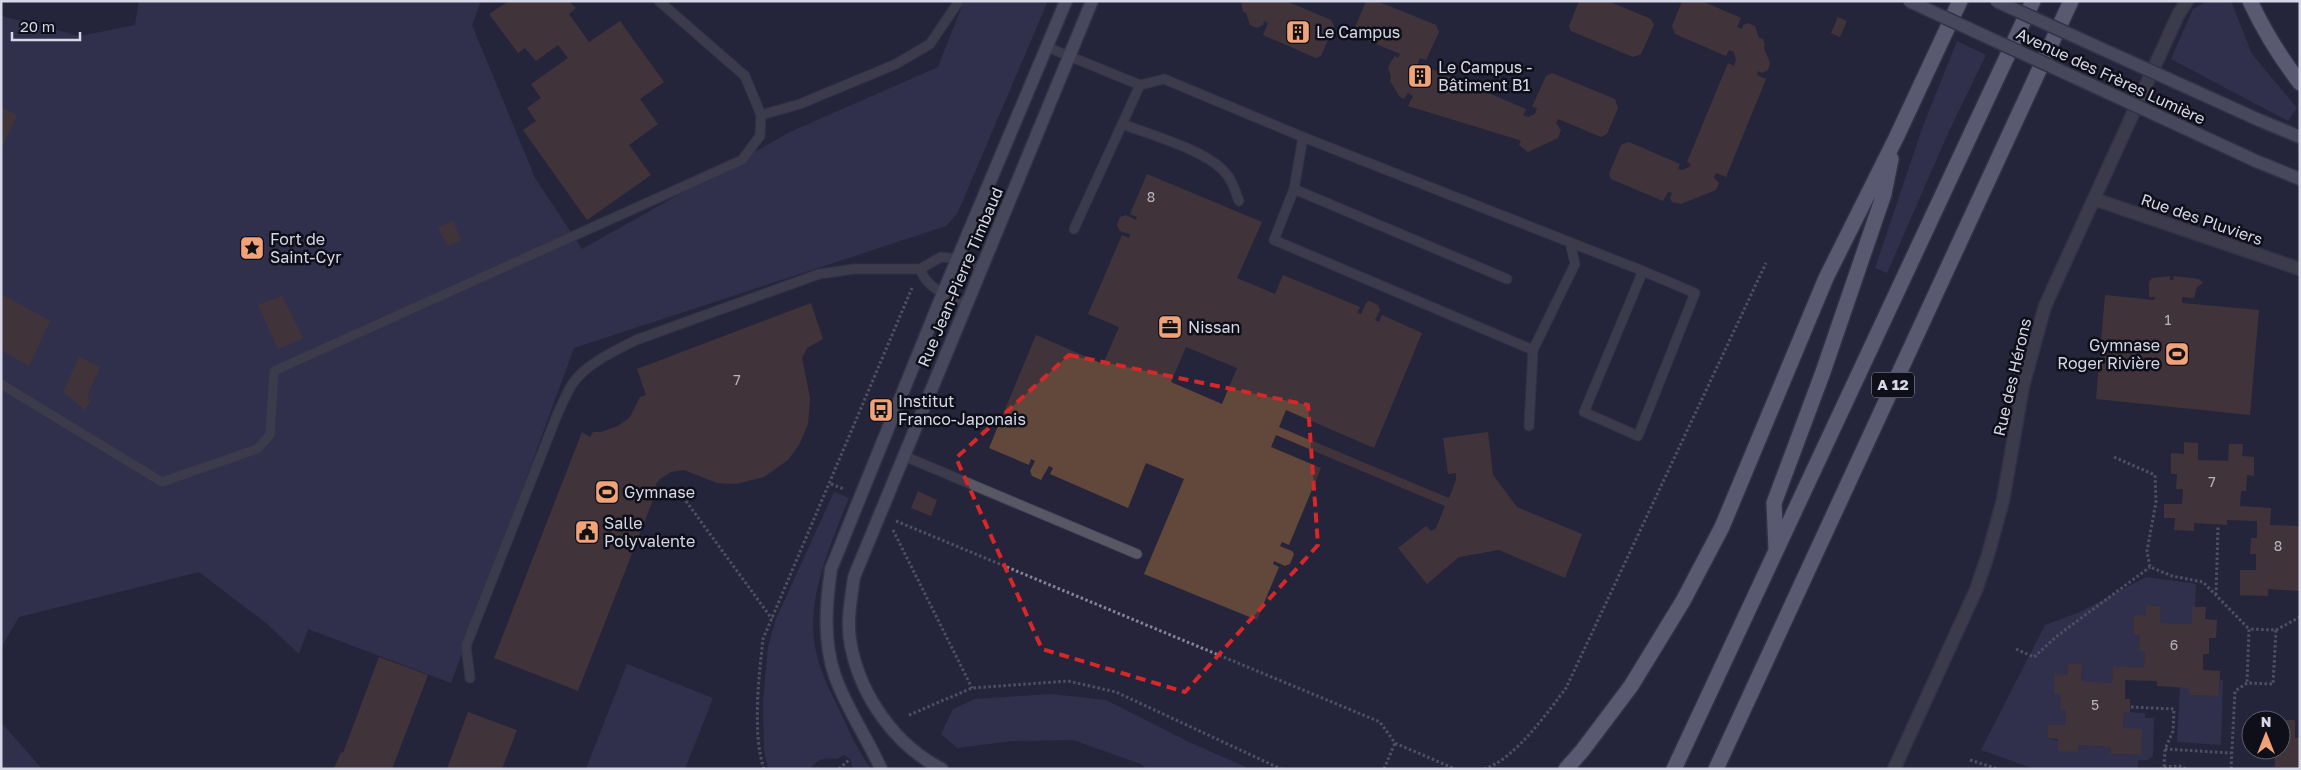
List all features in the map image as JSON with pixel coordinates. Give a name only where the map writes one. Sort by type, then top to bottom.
[{"type":"highway","points":[[1566,769],[1631,686],[1663,636],[1699,571],[1741,484],[1826,278],[1896,138],[1960,1]]},
{"type":"highway","name":"A 12","points":[[1674,769],[2033,1]]},
{"type":"highway","name":"A 12","points":[[1716,769],[2071,1]]},
{"type":"highway","points":[[2250,1],[2273,46],[2300,83]]},
{"type":"highway","points":[[1776,553],[1774,503],[1823,372],[1884,194],[1896,138]]},
{"type":"main road","name":"Rue Jean-Pierre Timbaud","points":[[881,769],[835,676],[827,633],[828,588],[831,569],[942,293],[1066,1]]},
{"type":"main road","name":"Rue Jean-Pierre Timbaud","points":[[942,769],[920,756],[899,738],[886,722],[865,686],[851,646],[850,604],[854,577],[1092,1]]},
{"type":"main road","name":"Avenue des Frères Lumière","points":[[1909,1],[2256,161],[2300,179]]},
{"type":"main road","name":"Avenue des Frères Lumière","points":[[1996,1],[2300,137]]},
{"type":"street","name":"Rue des Hérons","points":[[1894,769],[1976,590],[2003,500],[2023,386],[2045,306],[2178,15],[2187,1]]},
{"type":"street","name":"Rue des Pluviers","points":[[2094,199],[2300,269]]},
{"type":"lane","points":[[1,384],[162,482],[257,449],[270,435],[274,371],[742,160],[760,136],[761,115],[745,76],[659,1]]},
{"type":"lane","points":[[761,115],[800,104],[896,64],[930,44],[959,1]]},
{"type":"lane","points":[[1047,47],[1140,85],[1164,79],[1303,137],[1643,271],[1695,293],[1638,436],[1584,412],[1643,271]]},
{"type":"lane","points":[[1074,229],[1140,85]]},
{"type":"lane","points":[[1122,124],[1209,159],[1224,171],[1232,182],[1239,201]]},
{"type":"lane","points":[[1303,137],[1294,189],[1274,240],[1533,350]]},
{"type":"lane","points":[[1294,189],[1508,279]]},
{"type":"lane","points":[[1529,426],[1533,350],[1575,264],[1570,242]]},
{"type":"lane","points":[[470,678],[466,646],[557,415],[574,381],[587,369],[609,354],[636,340],[819,274],[854,269],[920,270],[941,257],[958,259],[982,267]]},
{"type":"lane","points":[[920,270],[924,281],[942,293],[966,304]]},
{"type":"lane","points":[[904,456],[1137,554]]},
{"type":"path","points":[[1484,769],[1493,766],[1532,732],[1566,688],[1766,263]]},
{"type":"path","points":[[764,769],[760,758],[758,686],[763,639],[831,484],[913,285]]},
{"type":"path","points":[[2114,457],[2155,476],[2156,502],[2147,551],[2150,567]]},
{"type":"path","points":[[683,497],[772,619]]},
{"type":"path","points":[[900,512],[892,530],[972,688]]},
{"type":"path","points":[[896,521],[1380,722],[1395,744],[1455,769]]},
{"type":"path","points":[[2216,596],[2218,526]]},
{"type":"path","points":[[2150,567],[2172,576],[2203,582],[2249,629],[2276,630],[2300,617]]},
{"type":"path","points":[[2016,649],[2034,657],[2058,636],[2150,567]]},
{"type":"path","points":[[2246,683],[2249,629]]},
{"type":"path","points":[[2231,769],[2235,691],[2246,683],[2273,684],[2276,630]]},
{"type":"path","points":[[909,715],[972,688],[1068,682],[1116,692],[1281,769]]},
{"type":"path","points":[[2131,707],[2174,709],[2173,731],[2165,749],[2162,768],[2179,766],[2186,769]]},
{"type":"path","points":[[1384,769],[1395,744]]},
{"type":"path","points":[[2165,749],[2231,753]]},
{"type":"path","points":[[839,769],[850,759]]},
{"type":"path","points":[[1970,760],[1998,769]]},
{"type":"highlighted area","points":[[1069,355],[1308,405],[1318,545],[1185,692],[1042,649],[956,458]]},
{"type":"shaded area","points":[[139,1],[481,1],[472,25],[535,178],[582,249],[790,132],[938,67],[964,1],[1048,1],[957,214],[946,226],[574,348],[451,683],[308,629],[299,654],[266,623],[199,572],[19,617],[1,648],[1,16],[80,36],[135,25]]},
{"type":"shaded area","points":[[2208,1],[2231,1],[2252,54],[2297,108],[2288,121],[2171,59],[2193,9]]},
{"type":"shaded area","points":[[1957,41],[1986,55],[1949,131],[1887,273],[1875,268],[1923,126]]},
{"type":"shaded area","points":[[834,492],[849,498],[821,575],[813,616],[814,636],[817,656],[826,681],[861,754],[871,769],[853,769],[850,759],[844,755],[837,759],[819,761],[810,769],[768,769],[764,750],[763,702],[768,647],[776,619]]},
{"type":"shaded area","points":[[2146,577],[2196,584],[2195,607],[2192,607],[2192,624],[2160,623],[2160,606],[2147,605],[2146,616],[2134,616],[2133,635],[2140,635],[2139,651],[2145,651],[2144,667],[2113,666],[2112,683],[2081,681],[2082,664],[2068,663],[2060,710],[2066,710],[2065,725],[2048,725],[2047,738],[2078,745],[2111,747],[2110,754],[2140,755],[2123,728],[2124,712],[2145,713],[2145,718],[2154,718],[2153,756],[2148,760],[2138,760],[2138,769],[2035,769],[1981,750],[2045,625],[2080,612]]},
{"type":"shaded area","points":[[627,664],[713,698],[685,769],[586,769]]},
{"type":"shaded area","points":[[2220,680],[2223,680],[2221,745],[2177,742],[2180,687],[2189,688],[2189,695],[2219,696]]},
{"type":"shaded area","points":[[1051,694],[1106,700],[1189,742],[1250,769],[1147,769],[1141,764],[1073,740],[1012,741],[957,748],[941,734],[953,709],[975,699]]},
{"type":"shaded area","points":[[1,722],[42,769],[1,769]]},
{"type":"building","points":[[509,1],[568,1],[576,8],[569,14],[589,42],[620,21],[664,82],[640,99],[658,124],[629,145],[651,175],[587,220],[523,130],[536,121],[527,108],[541,98],[531,84],[568,58],[558,45],[536,61],[525,48],[518,53],[489,14]]},
{"type":"building","name":"Le Campus","points":[[1241,1],[1286,1],[1331,20],[1334,26],[1321,56],[1316,58],[1263,35],[1268,23],[1264,21],[1263,25],[1257,28],[1250,25],[1246,13],[1243,12]]},
{"type":"building","name":"Le Campus - Bâtiment B1","points":[[1366,1],[1377,1],[1436,25],[1439,32],[1426,60],[1420,58],[1418,63],[1422,71],[1427,73],[1429,68],[1526,109],[1523,115],[1528,117],[1535,114],[1537,108],[1532,107],[1546,76],[1552,73],[1615,99],[1618,108],[1607,134],[1601,137],[1558,119],[1556,123],[1561,130],[1558,138],[1528,152],[1519,145],[1521,141],[1516,139],[1408,106],[1413,96],[1408,93],[1404,99],[1399,96],[1390,81],[1391,77],[1388,68],[1395,56],[1398,58],[1400,54],[1357,36],[1354,30]]},
{"type":"building","points":[[1579,1],[1608,1],[1651,19],[1654,25],[1641,54],[1633,57],[1571,31],[1569,26]]},
{"type":"building","points":[[1682,1],[1702,1],[1741,18],[1737,27],[1742,29],[1743,25],[1748,23],[1755,26],[1759,38],[1763,39],[1764,48],[1770,63],[1768,70],[1762,73],[1758,71],[1757,75],[1766,79],[1726,177],[1716,173],[1714,178],[1719,183],[1716,190],[1681,204],[1672,202],[1670,198],[1672,193],[1668,192],[1663,201],[1611,179],[1609,174],[1621,145],[1629,142],[1680,164],[1678,169],[1683,170],[1689,167],[1691,164],[1687,162],[1728,63],[1734,66],[1736,60],[1734,52],[1729,50],[1726,56],[1675,34],[1672,26]]},
{"type":"building","points":[[1838,17],[1847,21],[1840,37],[1831,33]]},
{"type":"building","points":[[1,108],[17,115],[1,149]]},
{"type":"building","points":[[1147,174],[1262,222],[1237,278],[1275,294],[1283,275],[1360,307],[1357,313],[1361,314],[1366,303],[1369,301],[1378,305],[1380,310],[1375,320],[1379,322],[1382,315],[1422,333],[1374,448],[1286,410],[1279,427],[1449,498],[1456,480],[1456,473],[1448,474],[1443,438],[1488,432],[1493,475],[1517,507],[1582,534],[1565,578],[1499,550],[1459,557],[1427,584],[1398,548],[1426,526],[1431,531],[1436,528],[1445,506],[1276,435],[1271,447],[1321,468],[1289,545],[1282,542],[1280,546],[1292,551],[1294,554],[1290,564],[1285,566],[1274,561],[1273,564],[1279,567],[1257,620],[1144,574],[1184,479],[1146,463],[1128,508],[1050,474],[1053,468],[1049,466],[1041,480],[1032,476],[1030,471],[1035,461],[1031,459],[1029,465],[989,448],[1036,335],[1103,364],[1119,327],[1088,314],[1122,235],[1129,238],[1130,234],[1120,231],[1117,225],[1120,217],[1126,215],[1136,220],[1137,217],[1130,214]],"holes":[[[1186,347],[1237,368],[1222,404],[1171,382]]]},
{"type":"building","points":[[453,221],[461,240],[448,246],[438,228]]},
{"type":"building","name":"Gymnase Roger Rivière","points":[[2170,276],[2170,280],[2173,280],[2174,276],[2199,279],[2203,283],[2197,287],[2194,298],[2182,297],[2182,303],[2259,310],[2250,415],[2096,399],[2105,295],[2154,300],[2155,297],[2149,297],[2149,282],[2152,278]]},
{"type":"building","points":[[1,294],[50,321],[29,366],[1,350]]},
{"type":"building","points":[[282,296],[303,338],[278,349],[258,305]]},
{"type":"building","name":"Gymnase","points":[[811,303],[823,339],[807,348],[802,358],[810,398],[808,424],[799,445],[788,460],[764,477],[736,484],[717,483],[684,470],[671,472],[660,479],[656,484],[653,500],[578,691],[494,658],[582,432],[590,437],[593,432],[601,432],[618,426],[630,417],[640,397],[646,395],[637,369]]},
{"type":"building","points":[[79,357],[100,367],[87,396],[90,401],[85,410],[63,392]]},
{"type":"building","points":[[2184,442],[2198,443],[2198,460],[2228,461],[2229,444],[2243,444],[2242,456],[2254,457],[2254,476],[2247,475],[2246,491],[2241,491],[2240,506],[2271,508],[2270,525],[2300,526],[2299,591],[2268,589],[2268,596],[2240,595],[2240,570],[2256,570],[2256,554],[2250,554],[2251,538],[2257,538],[2257,521],[2227,520],[2227,525],[2194,523],[2194,531],[2174,530],[2175,518],[2164,518],[2164,504],[2182,504],[2183,489],[2176,489],[2177,474],[2171,474],[2171,453],[2184,454]]},
{"type":"building","points":[[918,491],[937,500],[931,516],[911,508]]},
{"type":"building","points":[[2146,605],[2160,606],[2160,623],[2192,624],[2192,607],[2206,607],[2205,619],[2217,620],[2216,638],[2209,638],[2209,654],[2203,654],[2203,670],[2220,671],[2219,696],[2189,695],[2189,688],[2157,686],[2157,681],[2125,680],[2125,699],[2130,699],[2130,713],[2124,712],[2123,728],[2142,729],[2141,755],[2110,754],[2111,747],[2078,745],[2078,752],[2058,751],[2058,739],[2047,738],[2048,725],[2065,725],[2066,710],[2060,710],[2061,694],[2054,694],[2055,674],[2067,675],[2068,663],[2082,664],[2081,681],[2112,683],[2113,666],[2144,667],[2145,651],[2139,651],[2140,635],[2133,635],[2134,615],[2146,616]]},
{"type":"building","points":[[379,657],[428,675],[392,769],[334,769],[341,752],[343,753]]},
{"type":"building","points":[[468,712],[517,730],[502,769],[447,769]]},
{"type":"building","points":[[2291,720],[2295,720],[2295,738],[2300,738],[2300,769],[2280,769],[2280,767],[2275,767],[2275,760],[2291,760]]},
{"type":"place","name":"Le Campus","points":[[1298,32]]},
{"type":"place","name":"Le Campus - Bâtiment B1","points":[[1420,76]]},
{"type":"place","name":"Fort de Saint-Cyr","points":[[252,248]]},
{"type":"place","name":"Nissan","points":[[1170,327]]},
{"type":"place","name":"Gymnase Roger Rivière","points":[[2177,354]]},
{"type":"place","name":"Institut Franco-Japonais","points":[[881,410]]},
{"type":"place","name":"Gymnase","points":[[607,492]]},
{"type":"place","name":"Salle Polyvalente","points":[[587,532]]}]
